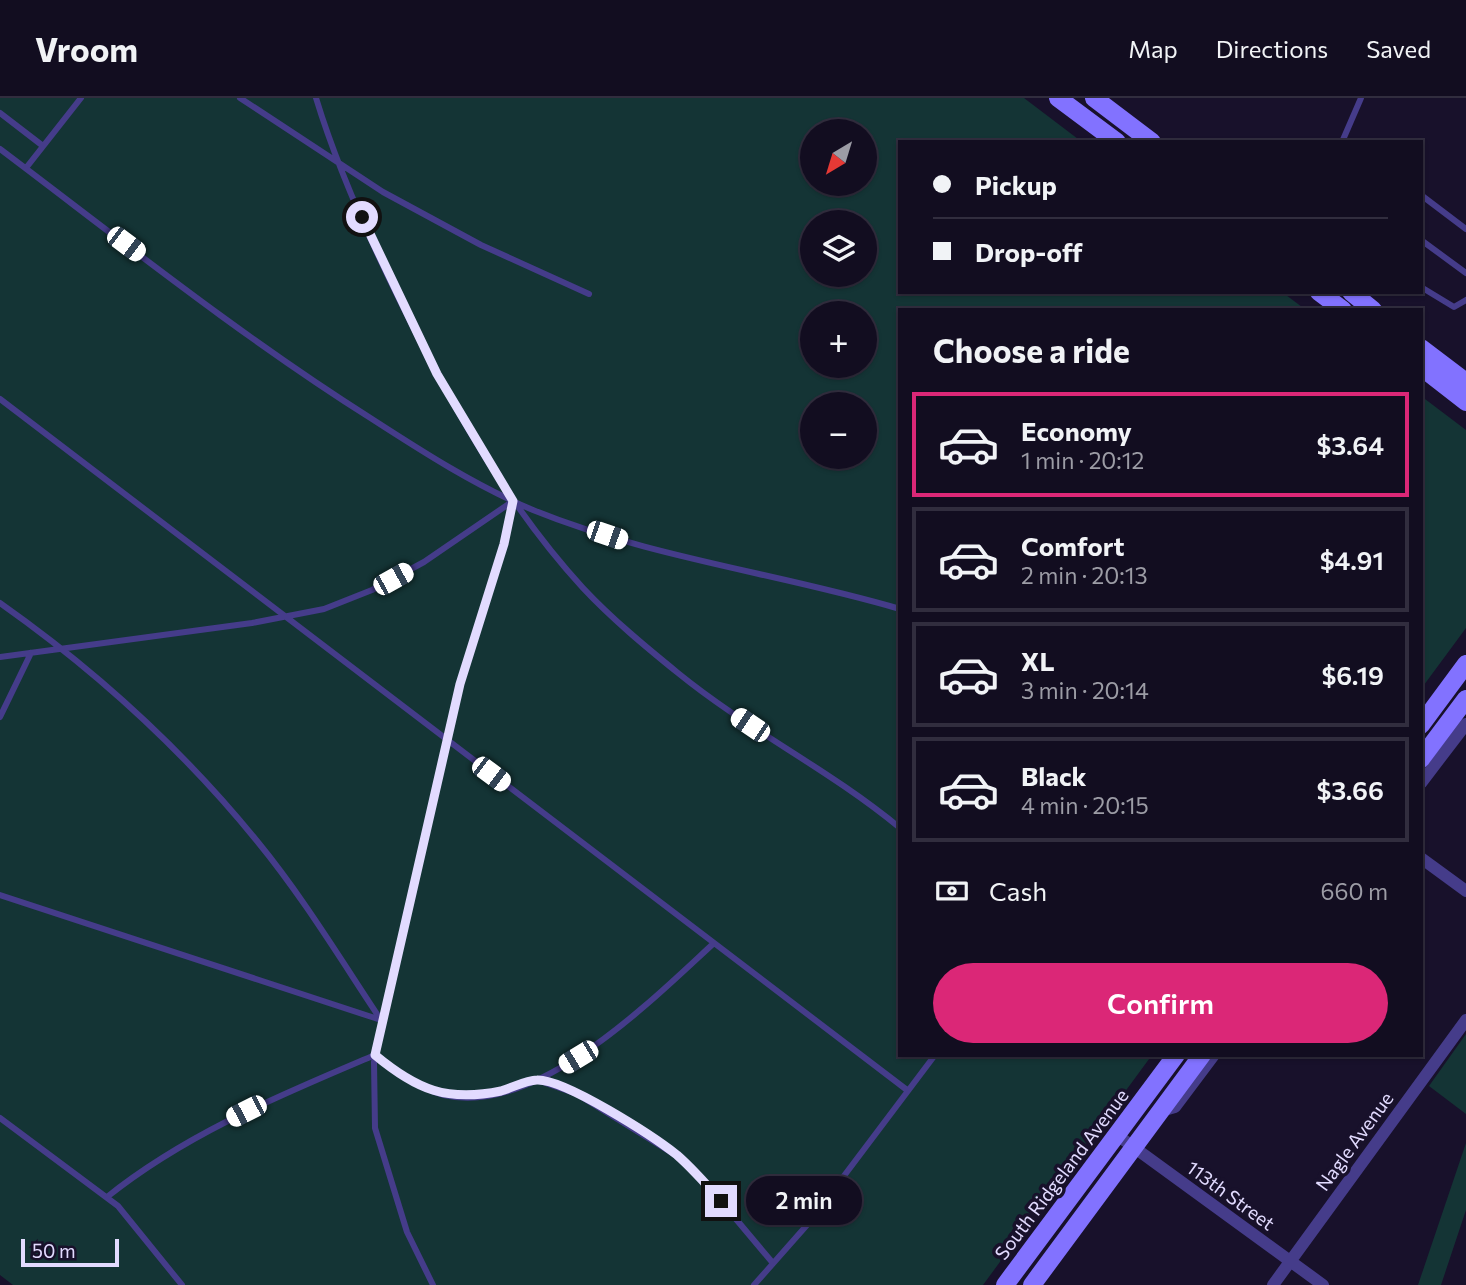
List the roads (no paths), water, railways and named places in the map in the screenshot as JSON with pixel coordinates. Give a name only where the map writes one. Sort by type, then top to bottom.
[{"type":"main road","points":[[1058,98],[1114,140]]},
{"type":"main road","points":[[1094,98],[1149,140]]},
{"type":"main road","points":[[1322,294],[1340,308]]},
{"type":"main road","points":[[1353,294],[1371,308]]},
{"type":"main road","points":[[1423,350],[1466,382]]},
{"type":"main road","points":[[1423,369],[1466,402]]},
{"type":"main road","points":[[1423,722],[1466,664]]},
{"type":"main road","points":[[1423,756],[1466,699]]},
{"type":"main road","name":"South Ridgeland Avenue","points":[[1005,1285],[1175,1057]]},
{"type":"main road","points":[[1032,1285],[1201,1057]]},
{"type":"street","points":[[1423,780],[1466,724]]},
{"type":"street","points":[[1423,859],[1466,891]]},
{"type":"street","name":"Nagle Avenue","points":[[1273,1285],[1466,1020]]},
{"type":"street","points":[[1161,1111],[1175,1107],[1212,1057]]},
{"type":"street","name":"113th Street","points":[[1117,1135],[1323,1285]]},
{"type":"lane","points":[[26,168],[81,98]]},
{"type":"lane","points":[[240,98],[340,165],[481,245],[589,293]]},
{"type":"lane","points":[[316,98],[340,165],[384,268],[437,374],[513,501],[585,590],[648,648],[714,701],[860,797],[898,826]]},
{"type":"lane","points":[[1345,140],[1361,98]]},
{"type":"lane","points":[[0,113],[43,146]]},
{"type":"lane","points":[[0,149],[213,309],[339,398],[441,462],[513,501],[634,544],[898,609]]},
{"type":"lane","points":[[1423,197],[1466,229]]},
{"type":"lane","points":[[1423,242],[1466,274]]},
{"type":"lane","points":[[1423,288],[1454,307],[1466,300]]},
{"type":"lane","points":[[0,399],[907,1090]]},
{"type":"lane","points":[[0,657],[286,618],[324,609],[393,579],[424,562],[513,501]]},
{"type":"lane","points":[[433,1285],[404,1222],[375,1128],[372,1103],[375,1055],[446,740],[475,631],[504,544],[513,501]]},
{"type":"lane","points":[[0,603],[65,648],[162,738],[236,816],[281,871],[381,1020]]},
{"type":"lane","points":[[0,717],[31,653]]},
{"type":"lane","points":[[0,895],[381,1020]]},
{"type":"lane","points":[[375,1055],[416,1083],[446,1095],[491,1093],[537,1080],[607,1037],[656,998],[714,943]]},
{"type":"lane","points":[[107,1197],[141,1171],[201,1133],[375,1055]]},
{"type":"lane","points":[[754,1285],[807,1225],[933,1057]]},
{"type":"lane","points":[[537,1080],[577,1094],[677,1156],[704,1181],[772,1262]]},
{"type":"lane","points":[[0,1118],[107,1197],[130,1219],[182,1285]]}]
